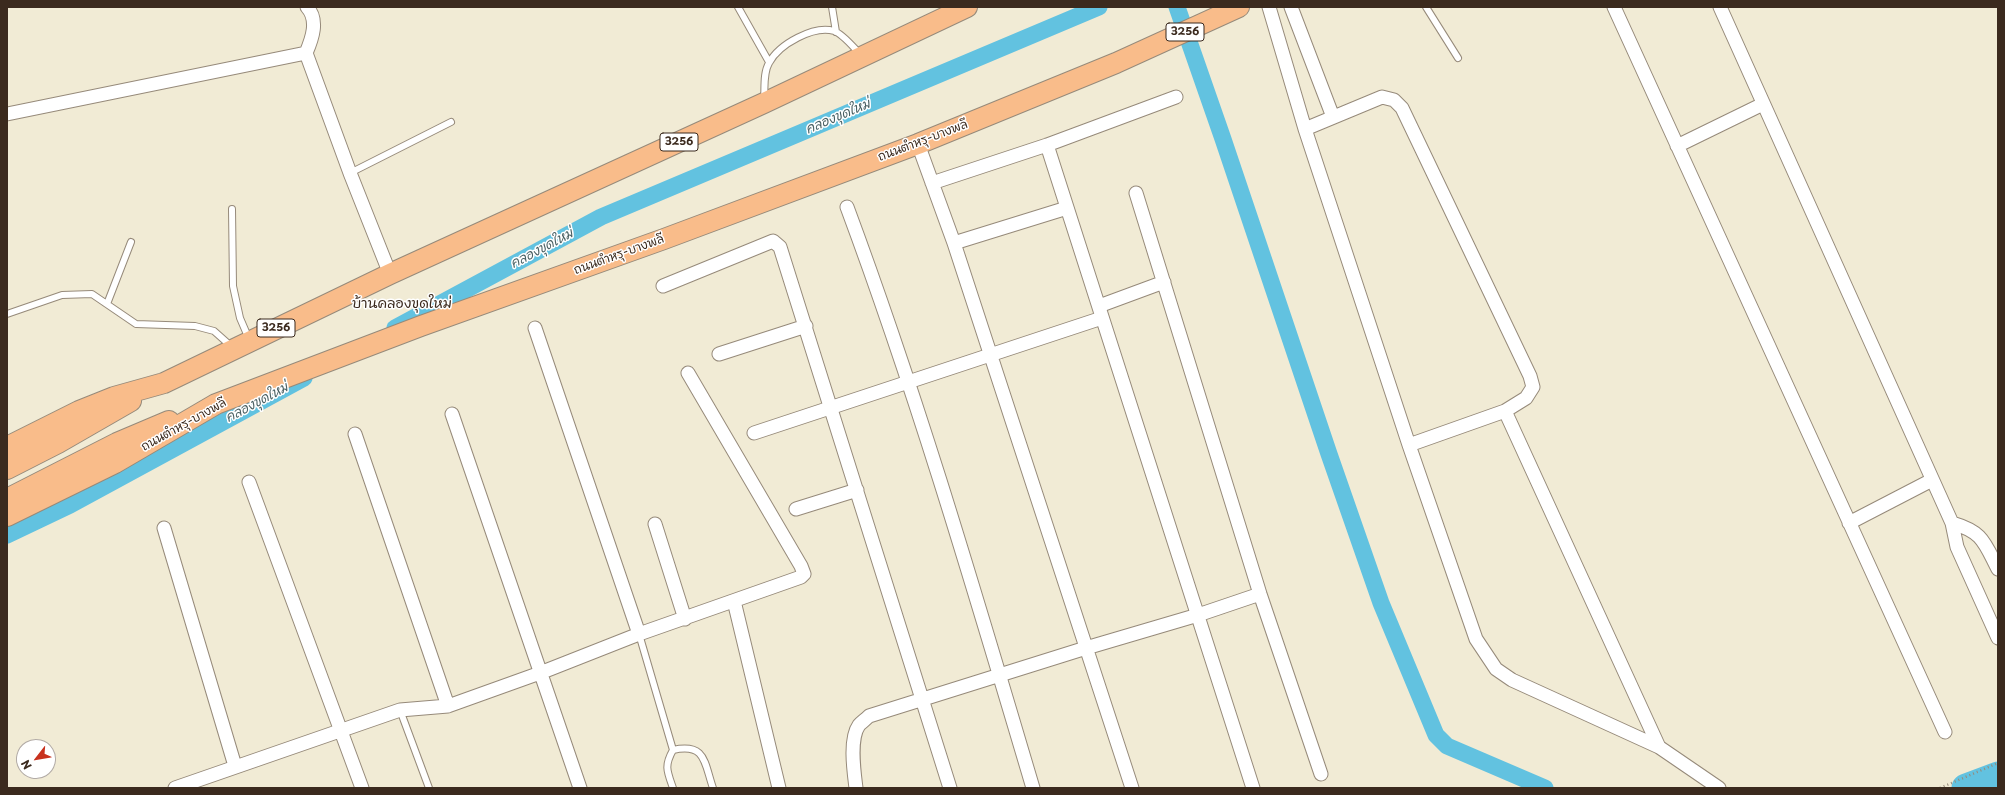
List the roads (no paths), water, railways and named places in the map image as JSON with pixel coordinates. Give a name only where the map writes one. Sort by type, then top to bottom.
[{"type":"main road","name":"3256","points":[[7,470],[164,383],[242,344],[390,274],[863,57],[965,7]]},
{"type":"main road","name":"ถนนตำหรุ-บางพลี","points":[[7,516],[115,463],[216,404],[414,329],[664,239],[918,144],[1047,92],[1154,46],[1239,7]]},
{"type":"main road","name":"3256","points":[[7,447],[48,425],[114,397],[164,383]]},
{"type":"main road","name":"3256","points":[[7,499],[138,434],[216,404]]},
{"type":"street","points":[[307,7],[314,26],[312,38],[306,53],[350,173],[390,274]]},
{"type":"street","points":[[1269,7],[1305,129],[1409,445],[1476,639],[1496,669],[1512,680],[1659,746],[1719,788]]},
{"type":"street","points":[[1291,7],[1333,117]]},
{"type":"street","points":[[1614,7],[1945,732]]},
{"type":"street","points":[[1720,7],[1952,523],[1957,546],[1998,638]]},
{"type":"street","points":[[7,114],[306,53]]},
{"type":"street","points":[[932,183],[1047,145],[1176,97]]},
{"type":"street","points":[[1305,129],[1382,97],[1394,100],[1402,108],[1530,376],[1533,387],[1526,398],[1505,411],[1409,445]]},
{"type":"street","points":[[1677,146],[1763,104]]},
{"type":"street","points":[[918,144],[954,244],[1132,788]]},
{"type":"street","points":[[1047,145],[1253,788]]},
{"type":"street","points":[[1136,193],[1260,594],[1321,774]]},
{"type":"street","points":[[847,207],[867,261],[941,482],[1033,788]]},
{"type":"street","points":[[954,244],[1067,208]]},
{"type":"street","points":[[663,286],[774,241],[780,247],[950,788]]},
{"type":"street","points":[[754,433],[990,354],[1100,312],[1164,282]]},
{"type":"street","points":[[719,354],[806,326]]},
{"type":"street","points":[[535,328],[639,634]]},
{"type":"street","points":[[175,788],[400,710],[448,706],[540,673],[639,634],[801,577],[804,574],[804,570],[766,502],[688,373]]},
{"type":"street","points":[[1505,411],[1659,746]]},
{"type":"street","points":[[452,414],[580,788]]},
{"type":"street","points":[[355,434],[448,706]]},
{"type":"street","points":[[1849,523],[1932,480]]},
{"type":"street","points":[[248,482],[299,615],[340,732],[362,788]]},
{"type":"street","points":[[796,509],[857,490]]},
{"type":"street","points":[[1952,523],[1968,528],[1981,537],[1998,569]]},
{"type":"street","points":[[655,524],[685,619]]},
{"type":"street","points":[[164,528],[235,766]]},
{"type":"street","points":[[856,788],[853,768],[854,740],[858,726],[869,716],[1086,648],[1198,615],[1260,594]]},
{"type":"street","points":[[734,601],[779,788]]},
{"type":"lane","points":[[738,7],[769,62]]},
{"type":"lane","points":[[832,7],[836,32]]},
{"type":"lane","points":[[1426,7],[1458,58]]},
{"type":"lane","points":[[764,103],[765,72],[769,62],[776,53],[794,39],[821,29],[836,32],[863,57]]},
{"type":"lane","points":[[350,173],[451,122]]},
{"type":"lane","points":[[7,314],[62,296],[92,294],[136,324],[195,326],[214,331],[242,344],[240,318],[232,286],[232,209]]},
{"type":"lane","points":[[107,304],[131,242]]},
{"type":"lane","points":[[639,634],[673,750],[667,761],[666,768],[673,788]]},
{"type":"lane","points":[[400,710],[429,788]]},
{"type":"lane","points":[[673,750],[692,748],[698,751],[704,761],[713,788]]},
{"type":"waterway","name":"คลองขุดใหม่","points":[[395,328],[601,217],[1099,7]]},
{"type":"waterway","points":[[1177,7],[1381,603],[1436,735],[1447,746],[1545,788]]},
{"type":"waterway","name":"คลองขุดใหม่","points":[[7,535],[70,505],[304,378]]},
{"type":"waterway","points":[[1966,788],[1998,776]]},
{"type":"district","name":"บ้านคลองขุดใหม่","points":[[402,304]]}]
